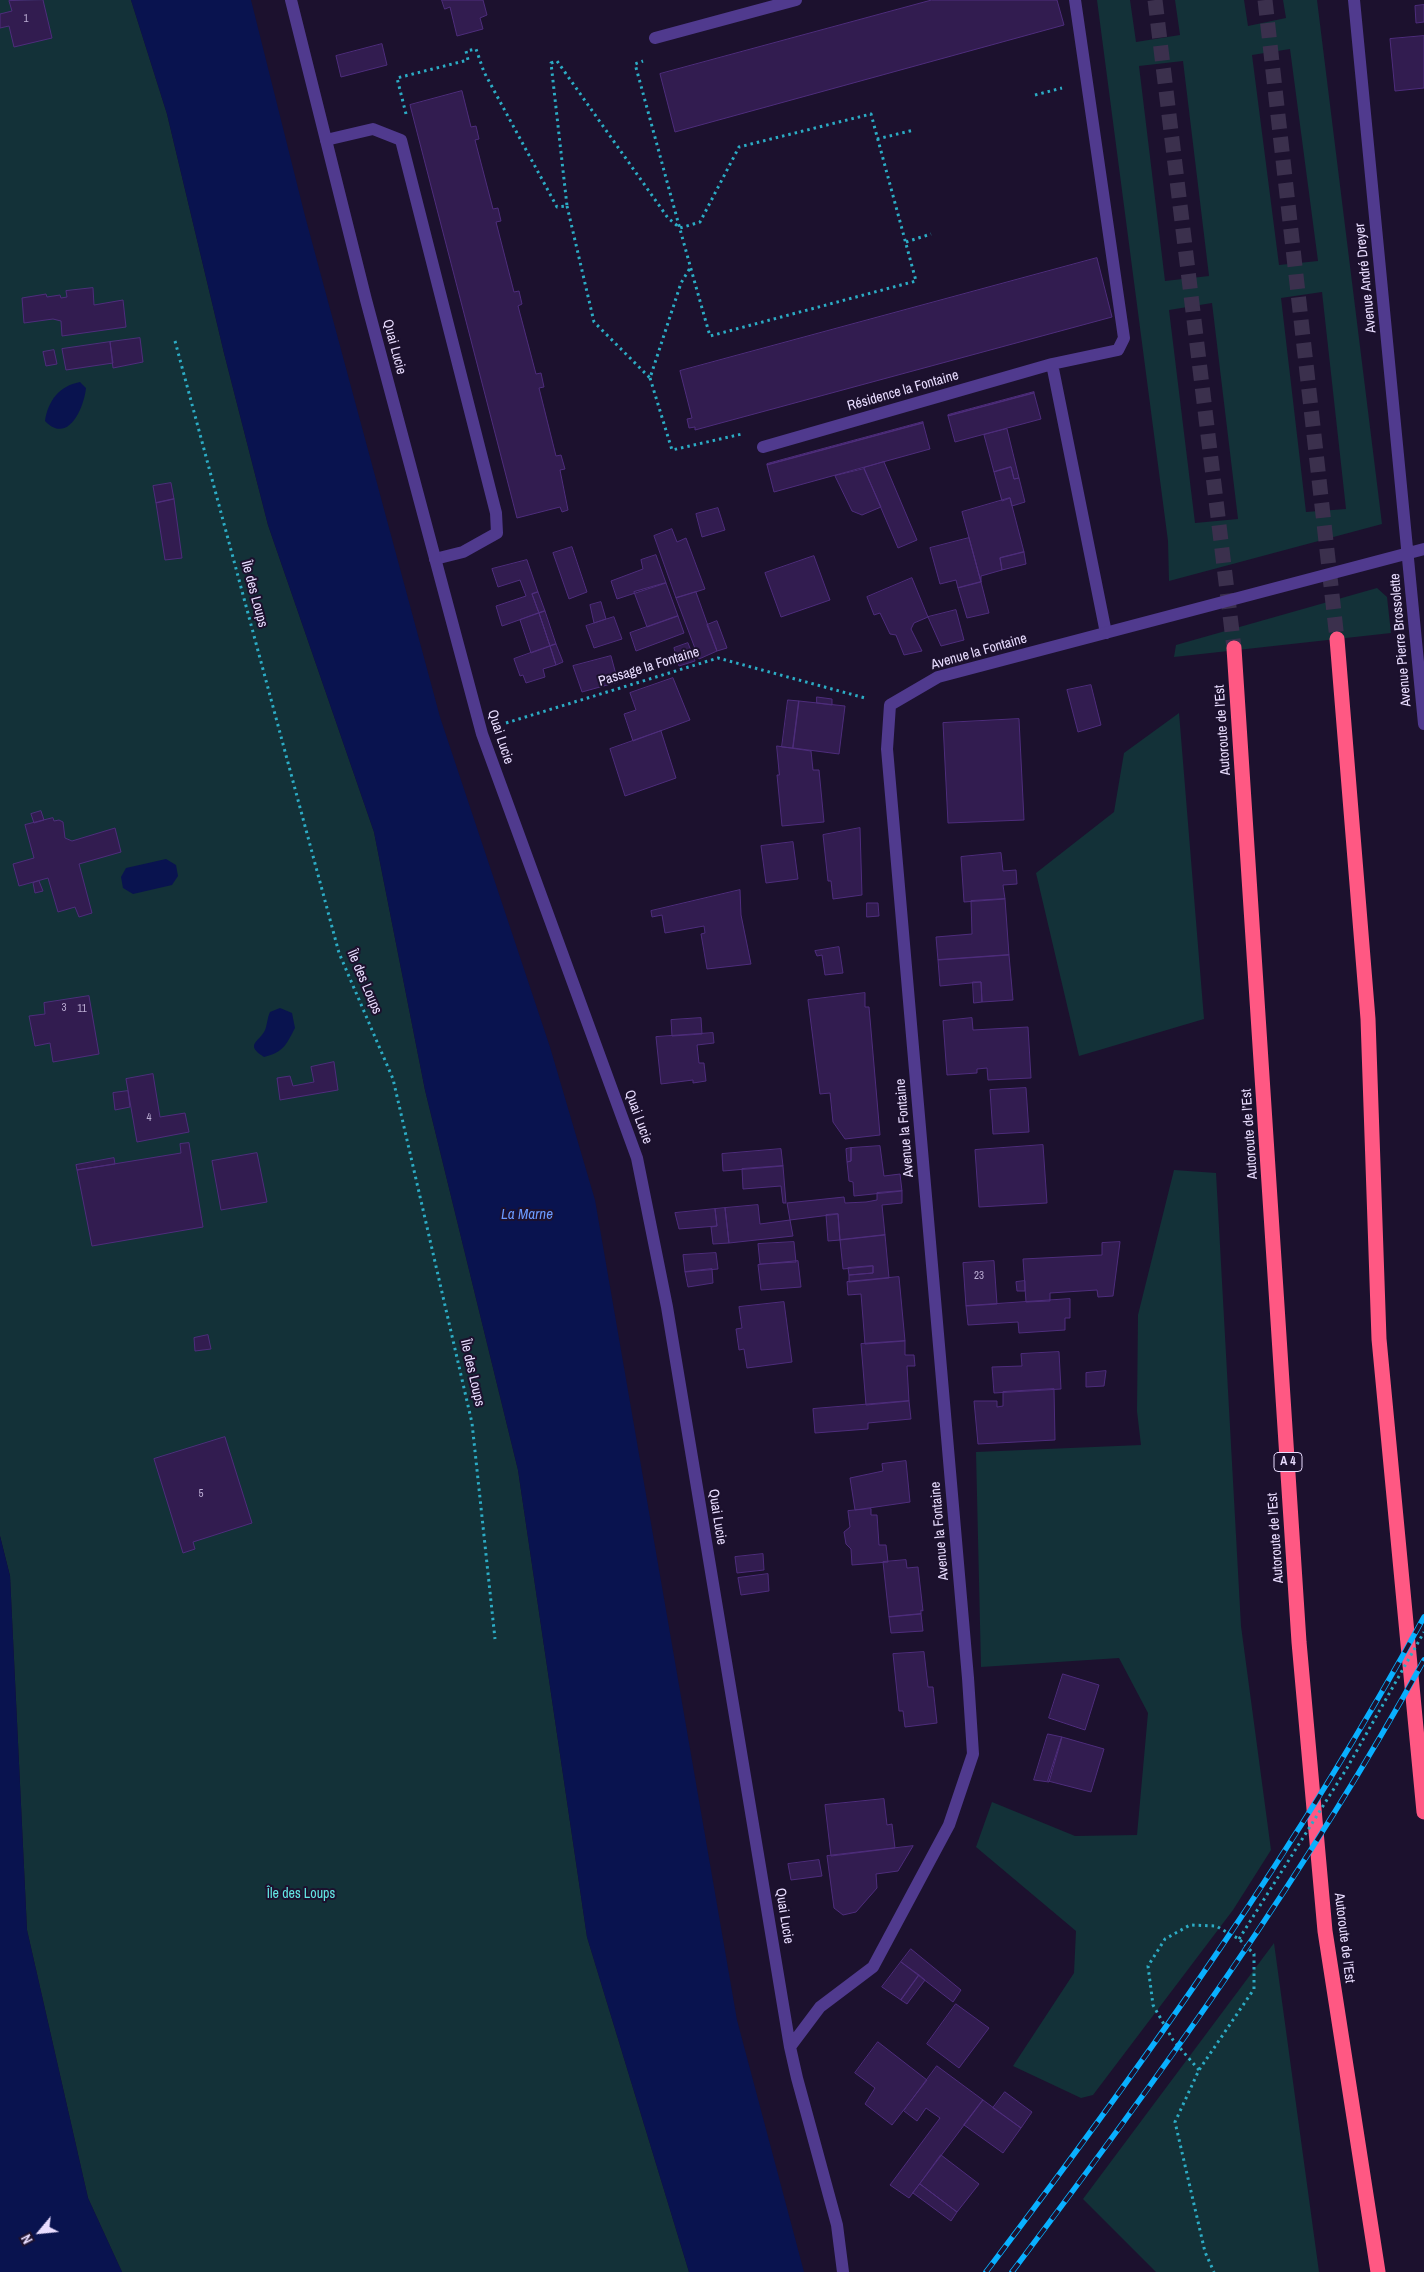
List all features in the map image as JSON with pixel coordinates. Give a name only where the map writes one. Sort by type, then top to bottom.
[{"type":"highway","points":[[1337,639],[1368,1019],[1380,1339],[1424,1812]]},
{"type":"highway","name":"Autoroute de l’Est","points":[[1234,648],[1299,1642],[1325,1931],[1378,2272]]},
{"type":"street","name":"Quai Lucie","points":[[291,0],[366,300],[482,734],[636,1158],[667,1307],[790,2047],[796,2078],[838,2225],[842,2272]]},
{"type":"street","points":[[655,38],[796,0]]},
{"type":"street","name":"Résidence la Fontaine","points":[[763,447],[1052,364],[1118,350],[1124,338],[1076,0]]},
{"type":"street","name":"Avenue André Dreyer","points":[[1354,0],[1408,553]]},
{"type":"street","points":[[326,140],[373,129],[401,140],[496,513],[497,533],[463,552],[436,559]]},
{"type":"street","points":[[1052,364],[1106,633]]},
{"type":"street","name":"Avenue la Fontaine","points":[[790,2047],[820,2007],[873,1967],[949,1825],[973,1754],[887,749],[890,705],[938,677],[1424,550]]},
{"type":"street","name":"Avenue Pierre Brossolette","points":[[1408,553],[1424,724]]},
{"type":"path","points":[[655,38],[660,56],[635,64],[690,267],[710,336],[916,281],[871,114],[739,147],[700,222],[680,228]]},
{"type":"path","points":[[401,140],[406,116],[397,78],[468,60],[466,51],[476,49],[484,72],[557,208],[567,206]]},
{"type":"path","points":[[680,228],[668,218],[557,61],[551,63],[567,206],[594,322],[650,378],[672,450],[759,430],[763,447]]},
{"type":"path","points":[[877,139],[914,130]]},
{"type":"path","points":[[906,242],[931,234]]},
{"type":"path","points":[[650,378],[681,283],[690,267]]},
{"type":"path","name":"Île des Loups","points":[[175,341],[339,953],[393,1079],[472,1423],[495,1639]]},
{"type":"path","name":"Passage la Fontaine","points":[[503,724],[718,658],[890,705]]},
{"type":"path","points":[[1239,1939],[1347,1768],[1424,1632]]},
{"type":"path","points":[[1199,2070],[1173,2040],[1153,2005],[1148,1966],[1165,1939],[1190,1925],[1216,1926],[1239,1939],[1254,1954],[1254,1989],[1199,2070],[1174,2122],[1205,2252],[1214,2272]]},
{"type":"green space","name":"Île des Loups","points":[[0,0],[131,0],[167,114],[224,353],[268,525],[374,832],[425,1090],[518,1470],[587,1937],[689,2272],[122,2272],[88,2198],[27,1930],[10,1576],[0,1536]]},
{"type":"green space","points":[[1097,0],[1130,0],[1136,42],[1180,35],[1175,0],[1244,0],[1248,26],[1286,18],[1283,0],[1317,0],[1382,524],[1169,581],[1168,541]],"holes":[[[1290,49],[1318,261],[1279,265],[1252,55]],[[1183,61],[1209,276],[1165,281],[1139,66]],[[1322,292],[1346,509],[1306,512],[1281,298]],[[1212,303],[1238,519],[1195,523],[1169,310]]]},
{"type":"green space","points":[[1377,588],[1387,597],[1391,633],[1174,657],[1176,645]]},
{"type":"green space","points":[[1179,713],[1204,1019],[1079,1056],[1036,873],[1114,812],[1124,753]]},
{"type":"green space","points":[[1174,1170],[1216,1173],[1241,1626],[1271,1850],[1233,1910],[1093,2095],[1081,2098],[1013,2066],[1074,1973],[1076,1931],[976,1847],[992,1802],[1075,1836],[1137,1835],[1148,1713],[1119,1658],[981,1667],[976,1452],[1141,1445],[1137,1411],[1138,1315]]},
{"type":"green space","points":[[1274,1943],[1319,2272],[1156,2272],[1083,2199]]},
{"type":"water","name":"La Marne","points":[[131,0],[251,0],[305,216],[440,717],[550,1047],[595,1200],[737,2020],[804,2272],[689,2272],[587,1937],[518,1470],[425,1090],[374,832],[268,525],[224,353],[167,114]]},
{"type":"water","points":[[80,382],[86,388],[78,414],[68,426],[61,429],[53,427],[45,421],[52,401],[60,391]]},
{"type":"water","points":[[166,859],[176,865],[178,876],[172,885],[133,894],[123,888],[121,877],[126,868]]},
{"type":"water","points":[[280,1008],[292,1013],[295,1028],[284,1047],[276,1053],[264,1057],[258,1053],[254,1046],[265,1030],[270,1012]]},
{"type":"water","points":[[0,1536],[10,1576],[27,1930],[88,2198],[122,2272],[0,2272]]},
{"type":"building","points":[[43,0],[52,38],[14,47],[9,26],[0,28],[0,14],[12,11],[9,1]]},
{"type":"building","points":[[442,0],[483,0],[487,15],[480,18],[483,29],[457,36],[450,7],[445,9]]},
{"type":"building","points":[[932,0],[1057,0],[1064,25],[675,132],[660,74]]},
{"type":"building","points":[[1424,5],[1424,22],[1416,23],[1415,6]]},
{"type":"building","points":[[1424,36],[1424,88],[1395,91],[1390,39]]},
{"type":"building","points":[[382,44],[387,65],[341,77],[336,56]]},
{"type":"building","points":[[462,91],[471,127],[476,126],[479,139],[475,140],[493,209],[498,208],[501,221],[496,222],[514,292],[519,291],[522,304],[518,306],[536,374],[541,373],[544,387],[539,388],[556,456],[561,455],[565,469],[560,470],[568,510],[562,512],[560,507],[517,518],[410,105]]},
{"type":"building","points":[[1097,258],[1112,317],[695,430],[695,427],[689,428],[687,419],[692,418],[680,371]]},
{"type":"building","points":[[93,288],[94,305],[123,300],[126,327],[62,336],[61,321],[53,319],[24,323],[22,298],[46,294],[47,297],[60,295],[61,298],[67,297],[66,291]]},
{"type":"building","points":[[140,338],[143,362],[113,368],[110,342]]},
{"type":"building","points":[[110,342],[113,363],[66,370],[62,349]]},
{"type":"building","points":[[54,350],[57,364],[46,366],[43,352]]},
{"type":"building","points":[[1034,393],[948,416],[948,415]]},
{"type":"building","points":[[1034,393],[1041,419],[955,442],[948,416]]},
{"type":"building","points":[[923,423],[767,465],[767,464]]},
{"type":"building","points":[[923,423],[930,449],[774,492],[767,465]]},
{"type":"building","points":[[1007,429],[1019,478],[1014,479],[1011,467],[994,472],[984,435]]},
{"type":"building","points":[[884,462],[917,540],[898,548],[864,468]]},
{"type":"building","points":[[1011,467],[1014,479],[1019,478],[1025,502],[1012,506],[1010,498],[1002,501],[994,472]]},
{"type":"building","points":[[864,469],[881,507],[862,515],[852,511],[835,476]]},
{"type":"building","points":[[171,483],[174,499],[156,503],[153,486]]},
{"type":"building","points":[[1010,498],[1024,552],[1000,558],[1002,570],[981,576],[981,582],[962,512]]},
{"type":"building","points":[[174,499],[182,558],[165,560],[156,503]]},
{"type":"building","points":[[718,508],[725,530],[702,537],[696,514]]},
{"type":"building","points":[[672,529],[677,542],[686,538],[705,589],[676,598],[654,536]]},
{"type":"building","points":[[969,538],[981,582],[958,588],[956,580],[940,584],[930,548]]},
{"type":"building","points":[[572,547],[587,592],[569,599],[553,553]]},
{"type":"building","points":[[1024,552],[1026,564],[1002,570],[1000,558]]},
{"type":"building","points":[[656,555],[666,583],[617,599],[611,581],[643,569],[641,560]]},
{"type":"building","points":[[814,556],[830,600],[781,617],[765,573]]},
{"type":"building","points":[[527,560],[538,592],[532,594],[539,613],[502,626],[496,606],[526,596],[520,580],[498,587],[492,569]]},
{"type":"building","points":[[912,578],[928,617],[914,623],[911,629],[922,651],[904,655],[896,635],[890,634],[880,613],[874,615],[867,597]]},
{"type":"building","points":[[981,582],[989,613],[967,618],[958,588]]},
{"type":"building","points":[[666,583],[678,616],[647,627],[634,592]]},
{"type":"building","points":[[538,592],[545,611],[539,613],[532,594]]},
{"type":"building","points":[[696,592],[717,651],[699,659],[676,598]]},
{"type":"building","points":[[601,602],[606,619],[594,623],[590,605]]},
{"type":"building","points":[[956,610],[964,640],[941,646],[928,617]]},
{"type":"building","points":[[545,611],[556,644],[550,646],[539,613]]},
{"type":"building","points":[[539,613],[550,646],[531,653],[520,620]]},
{"type":"building","points":[[678,616],[684,633],[636,651],[630,633]]},
{"type":"building","points":[[614,617],[622,639],[594,648],[586,626]]},
{"type":"building","points":[[717,621],[727,648],[717,651],[707,625]]},
{"type":"building","points":[[688,643],[695,661],[679,666],[674,648]]},
{"type":"building","points":[[556,644],[563,662],[556,665],[550,646]]},
{"type":"building","points":[[550,646],[556,665],[543,669],[545,677],[526,683],[523,675],[520,676],[514,659]]},
{"type":"building","points":[[611,656],[618,682],[582,692],[573,666]]},
{"type":"building","points":[[673,678],[690,720],[633,741],[624,714],[636,710],[630,693]]},
{"type":"building","points":[[1091,685],[1101,725],[1078,732],[1067,690]]},
{"type":"building","points":[[817,697],[832,699],[832,705],[817,703]]},
{"type":"building","points":[[788,700],[799,701],[793,748],[782,747]]},
{"type":"building","points":[[799,701],[845,706],[839,754],[793,748]]},
{"type":"building","points":[[1019,719],[1024,820],[948,823],[943,723]]},
{"type":"building","points":[[661,731],[676,778],[625,796],[610,749]]},
{"type":"building","points":[[777,746],[811,751],[813,770],[819,770],[824,822],[782,826],[777,775],[779,775]]},
{"type":"building","points":[[41,811],[44,820],[34,823],[31,814]]},
{"type":"building","points":[[53,818],[54,821],[59,820],[63,822],[65,838],[72,841],[115,828],[121,852],[79,864],[92,913],[79,917],[75,907],[58,912],[48,878],[19,886],[13,864],[34,858],[25,825]]},
{"type":"building","points":[[860,828],[862,895],[833,899],[831,881],[828,881],[823,835]]},
{"type":"building","points":[[793,842],[798,879],[766,883],[761,846]]},
{"type":"building","points":[[1001,853],[1003,871],[1016,870],[1017,884],[1003,885],[1005,899],[964,902],[961,857]]},
{"type":"building","points":[[39,881],[43,891],[35,893],[33,883]]},
{"type":"building","points":[[740,890],[741,915],[751,964],[707,969],[701,934],[705,933],[704,926],[665,933],[662,915],[652,917],[651,911]]},
{"type":"building","points":[[1005,899],[1009,955],[938,960],[936,937],[972,934],[971,901]]},
{"type":"building","points":[[867,903],[878,903],[879,916],[867,917]]},
{"type":"building","points":[[839,947],[843,973],[825,975],[822,955],[817,956],[815,951]]},
{"type":"building","points":[[1009,955],[1013,1000],[982,1002],[981,982],[940,986],[938,960]]},
{"type":"building","points":[[973,982],[981,982],[982,1002],[974,1003]]},
{"type":"building","points":[[865,993],[865,1007],[869,1007],[880,1135],[845,1139],[833,1122],[830,1093],[820,1094],[808,1000]]},
{"type":"building","points":[[89,996],[99,1054],[53,1062],[50,1043],[35,1046],[29,1016],[45,1014],[44,1003]]},
{"type":"building","points":[[701,1018],[702,1034],[672,1036],[671,1020]]},
{"type":"building","points":[[972,1018],[973,1030],[1028,1027],[1031,1078],[988,1080],[987,1068],[977,1069],[977,1073],[947,1075],[943,1021]]},
{"type":"building","points":[[713,1033],[714,1043],[697,1045],[699,1063],[704,1063],[706,1081],[693,1083],[693,1080],[661,1084],[656,1037]]},
{"type":"building","points":[[334,1062],[338,1090],[280,1100],[277,1078],[290,1076],[293,1086],[314,1082],[311,1067]]},
{"type":"building","points":[[153,1074],[160,1117],[185,1113],[189,1132],[137,1142],[126,1079]]},
{"type":"building","points":[[1026,1088],[1029,1132],[993,1134],[990,1090]]},
{"type":"building","points":[[128,1091],[130,1107],[115,1110],[113,1093]]},
{"type":"building","points":[[189,1143],[203,1227],[92,1246],[77,1170],[181,1153],[180,1144]]},
{"type":"building","points":[[1043,1145],[1047,1203],[979,1207],[975,1150]]},
{"type":"building","points":[[880,1146],[884,1176],[900,1174],[902,1191],[854,1196],[853,1182],[849,1181],[847,1162],[851,1161],[851,1148]]},
{"type":"building","points":[[851,1148],[851,1161],[847,1162],[846,1149]]},
{"type":"building","points":[[781,1149],[783,1166],[723,1171],[722,1154]]},
{"type":"building","points":[[257,1153],[267,1202],[221,1210],[212,1161]]},
{"type":"building","points":[[114,1158],[115,1164],[77,1170],[76,1165]]},
{"type":"building","points":[[783,1166],[786,1203],[783,1203],[781,1186],[743,1189],[742,1169]]},
{"type":"building","points":[[902,1191],[902,1203],[882,1205],[885,1235],[840,1240],[838,1214],[790,1220],[787,1203],[844,1197],[845,1203],[866,1202],[877,1200],[877,1193]]},
{"type":"building","points":[[758,1205],[760,1224],[790,1220],[793,1236],[729,1243],[725,1208]]},
{"type":"building","points":[[725,1208],[729,1243],[713,1244],[711,1227],[717,1226],[715,1209]]},
{"type":"building","points":[[715,1209],[717,1226],[679,1229],[675,1213]]},
{"type":"building","points":[[838,1214],[840,1240],[828,1241],[826,1215]]},
{"type":"building","points":[[885,1235],[889,1278],[849,1282],[849,1275],[873,1273],[873,1266],[843,1269],[840,1240]]},
{"type":"building","points":[[794,1242],[796,1262],[760,1264],[758,1244]]},
{"type":"building","points":[[1120,1242],[1113,1296],[1098,1297],[1097,1290],[1050,1293],[1050,1301],[1026,1302],[1023,1259],[1102,1255],[1102,1243]]},
{"type":"building","points":[[716,1253],[718,1269],[685,1272],[683,1255]]},
{"type":"building","points":[[798,1261],[801,1287],[761,1290],[758,1265]]},
{"type":"building","points":[[994,1261],[997,1304],[966,1306],[963,1263]]},
{"type":"building","points":[[873,1266],[873,1273],[849,1275],[848,1268]]},
{"type":"building","points":[[712,1269],[713,1283],[688,1287],[685,1272]]},
{"type":"building","points":[[899,1277],[905,1341],[865,1344],[861,1294],[848,1295],[847,1282]]},
{"type":"building","points":[[1025,1281],[1025,1291],[1017,1291],[1016,1282]]},
{"type":"building","points":[[1070,1299],[1070,1318],[1065,1318],[1065,1330],[1019,1333],[1018,1322],[968,1325],[966,1306]]},
{"type":"building","points":[[784,1302],[792,1362],[747,1368],[744,1349],[739,1350],[736,1329],[742,1328],[739,1307]]},
{"type":"building","points":[[208,1335],[211,1349],[195,1351],[194,1338]]},
{"type":"building","points":[[905,1341],[905,1355],[914,1355],[915,1366],[907,1366],[909,1401],[866,1405],[861,1344]]},
{"type":"building","points":[[1059,1352],[1061,1389],[994,1393],[992,1367],[1022,1366],[1021,1354]]},
{"type":"building","points":[[1106,1371],[1104,1386],[1086,1387],[1086,1373]]},
{"type":"building","points":[[1054,1389],[1055,1440],[978,1444],[974,1401],[997,1401],[997,1407],[1003,1406],[1003,1392]]},
{"type":"building","points":[[909,1401],[911,1419],[868,1423],[868,1429],[815,1433],[813,1409]]},
{"type":"building","points":[[225,1437],[252,1523],[193,1542],[195,1549],[183,1553],[154,1459]]},
{"type":"building","points":[[906,1461],[910,1502],[855,1510],[850,1478],[883,1471],[882,1464]]},
{"type":"building","points":[[871,1509],[871,1515],[877,1515],[879,1545],[886,1545],[888,1562],[852,1565],[851,1549],[846,1544],[844,1532],[850,1527],[848,1511]]},
{"type":"building","points":[[763,1554],[764,1570],[737,1573],[735,1557]]},
{"type":"building","points":[[906,1560],[907,1568],[918,1567],[923,1611],[921,1610],[921,1614],[889,1617],[883,1562]]},
{"type":"building","points":[[768,1574],[769,1591],[741,1595],[738,1578]]},
{"type":"building","points":[[921,1614],[923,1631],[891,1633],[889,1617]]},
{"type":"building","points":[[924,1652],[928,1687],[933,1687],[937,1723],[905,1727],[903,1711],[899,1711],[893,1654]]},
{"type":"building","points":[[1063,1674],[1099,1685],[1085,1730],[1049,1718]]},
{"type":"building","points":[[1048,1734],[1062,1737],[1049,1782],[1034,1780]]},
{"type":"building","points":[[1062,1737],[1104,1749],[1091,1792],[1048,1781]]},
{"type":"building","points":[[884,1799],[887,1825],[892,1824],[895,1848],[831,1856],[825,1805]]},
{"type":"building","points":[[913,1846],[898,1871],[876,1874],[877,1888],[856,1912],[843,1915],[834,1908],[827,1856]]},
{"type":"building","points":[[819,1860],[822,1876],[791,1880],[788,1864]]},
{"type":"building","points":[[911,1949],[961,1990],[953,2002],[901,1962]]},
{"type":"building","points":[[901,1962],[919,1975],[901,2000],[882,1987]]},
{"type":"building","points":[[919,1975],[925,1980],[907,2004],[901,2000]]},
{"type":"building","points":[[956,2004],[989,2028],[959,2068],[927,2044]]},
{"type":"building","points":[[878,2042],[927,2080],[892,2125],[865,2104],[875,2088],[855,2073]]},
{"type":"building","points":[[937,2066],[983,2100],[909,2198],[890,2185],[940,2118],[926,2108],[917,2121],[904,2111]]},
{"type":"building","points":[[1005,2092],[1032,2112],[1021,2128],[993,2108]]},
{"type":"building","points":[[983,2100],[1021,2128],[1003,2153],[964,2125]]},
{"type":"building","points":[[941,2155],[979,2184],[957,2212],[920,2184]]},
{"type":"building","points":[[920,2184],[957,2212],[951,2221],[913,2193]]},
{"type":"tunnel","points":[[1155,0],[1234,648]]},
{"type":"tunnel","points":[[1265,0],[1337,639]]},
{"type":"railway","points":[[986,2272],[1104,2114],[1272,1870],[1376,1703],[1424,1617]]},
{"type":"railway","points":[[1012,2272],[1122,2124],[1229,1974],[1330,1819],[1424,1660]]}]
